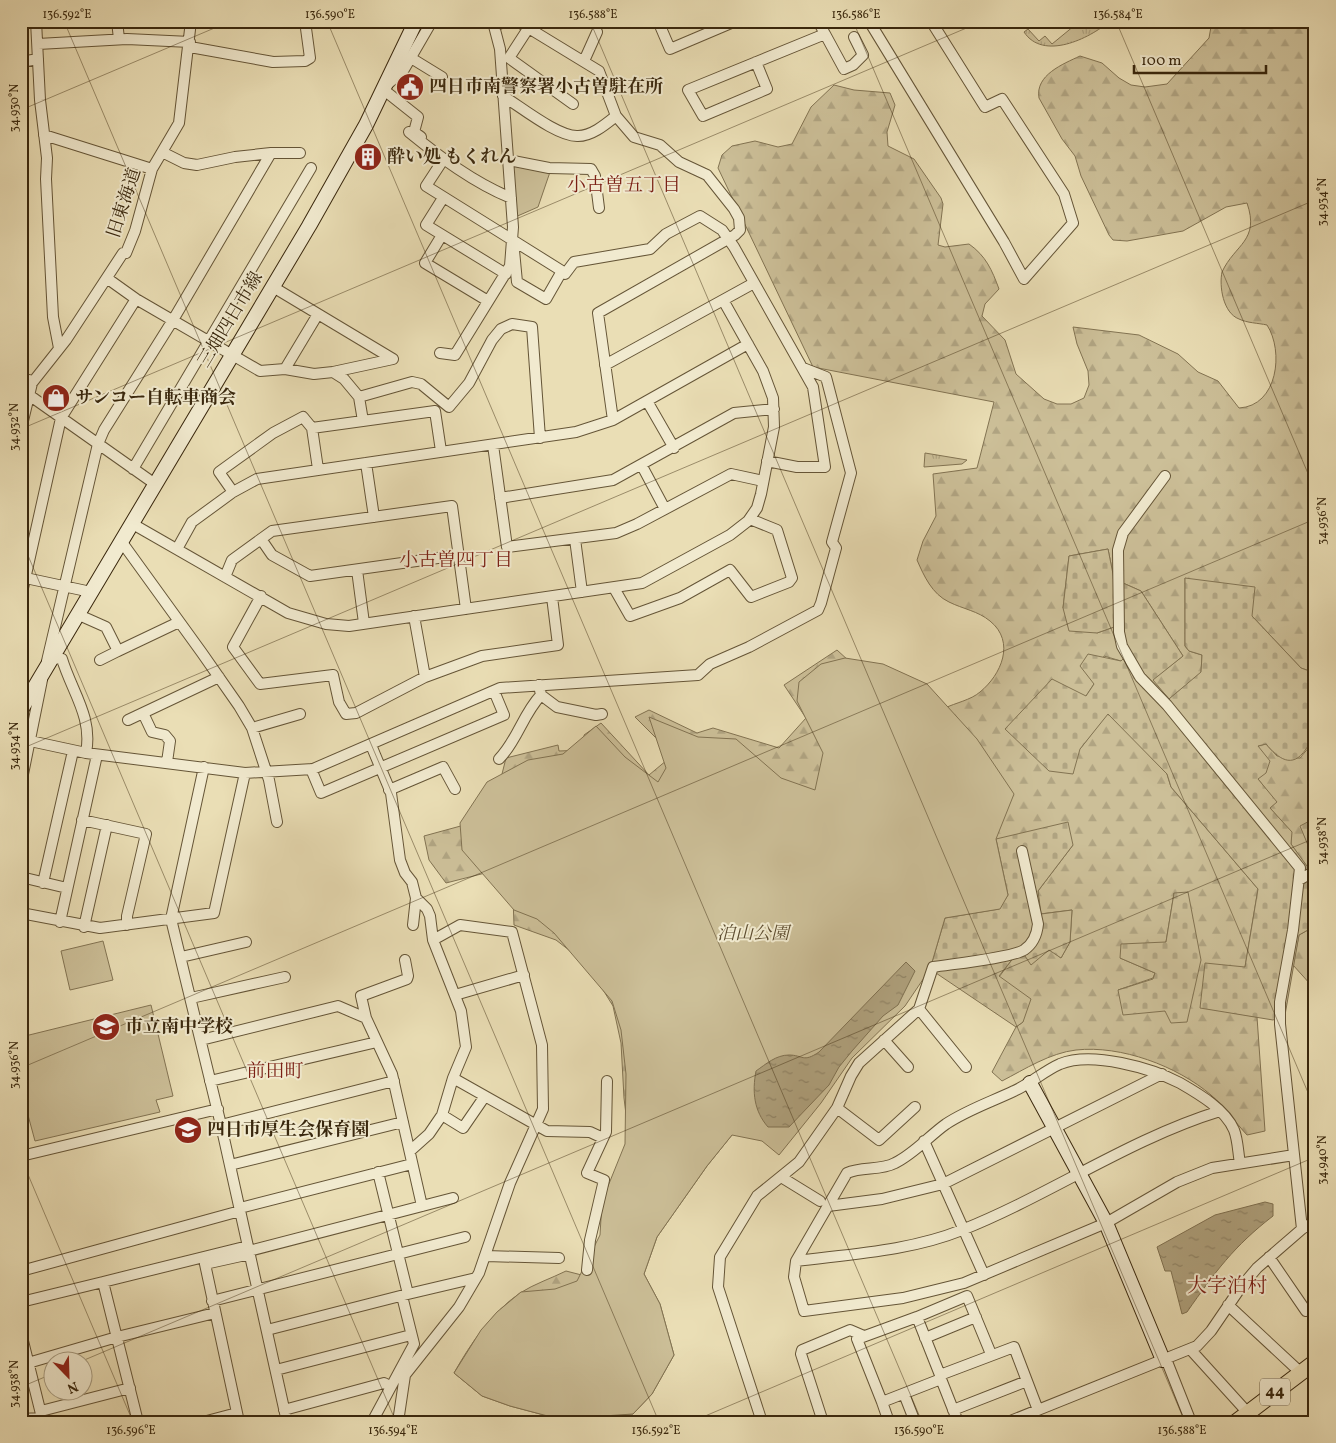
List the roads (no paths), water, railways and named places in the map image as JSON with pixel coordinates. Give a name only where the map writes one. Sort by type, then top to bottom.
[{"type":"main road","name":"三畑四日市線","points":[[21,710],[273,287],[366,125],[416,21]]},
{"type":"main road","points":[[1030,1083],[1106,1222],[1165,1359]]},
{"type":"main road","name":"44","points":[[1242,1417],[1315,1362]]},
{"type":"street","points":[[36,21],[47,158],[46,179],[53,317],[59,348]]},
{"type":"street","points":[[117,21],[119,39]]},
{"type":"street","name":"旧東海道","points":[[21,429],[32,383],[126,253],[135,232],[152,169],[179,123],[190,45],[191,21]]},
{"type":"street","points":[[38,44],[119,39],[190,45],[273,62],[305,61],[310,58],[305,21]]},
{"type":"street","points":[[432,21],[403,71],[385,88],[418,117],[414,132],[433,144]]},
{"type":"street","points":[[507,21],[492,24],[500,49],[513,240],[518,282],[546,299],[562,271]]},
{"type":"street","points":[[517,21],[531,24],[599,71],[616,116],[634,137],[660,145],[679,162],[707,175],[720,189],[739,218],[740,230],[728,239],[598,313],[613,420]]},
{"type":"street","points":[[658,21],[670,49],[736,21]]},
{"type":"street","points":[[818,21],[844,69],[853,65],[863,55],[854,38]]},
{"type":"street","points":[[869,21],[1004,242],[1024,279],[1073,223],[1067,199],[1002,99],[986,107],[931,21]]},
{"type":"street","points":[[510,55],[531,24]]},
{"type":"street","points":[[584,61],[597,32]]},
{"type":"street","points":[[756,62],[767,89],[703,116],[688,90],[756,62],[825,34]]},
{"type":"street","points":[[500,49],[510,55],[509,58],[573,104]]},
{"type":"street","points":[[411,58],[442,77]]},
{"type":"street","points":[[21,62],[38,59]]},
{"type":"street","points":[[503,96],[566,136],[588,134],[616,116]]},
{"type":"street","points":[[409,132],[443,160],[490,189],[511,198]]},
{"type":"street","points":[[44,135],[152,169]]},
{"type":"street","points":[[162,152],[184,163],[196,165],[235,157],[270,153],[300,153]]},
{"type":"street","points":[[21,784],[26,740],[65,587],[98,444],[270,153]]},
{"type":"street","points":[[443,160],[426,186],[565,274],[574,262],[650,249],[666,234],[700,216],[722,230],[813,387],[826,467],[797,467],[767,461]]},
{"type":"street","points":[[508,160],[549,168],[591,169],[595,176],[599,208]]},
{"type":"street","points":[[133,470],[311,168]]},
{"type":"street","points":[[443,198],[426,225],[506,274]]},
{"type":"street","points":[[442,235],[425,263],[488,301]]},
{"type":"street","points":[[440,353],[455,355],[506,274],[510,266],[513,240]]},
{"type":"street","points":[[108,279],[136,299],[260,371],[286,368],[314,374],[334,372],[394,359],[273,287]]},
{"type":"street","points":[[605,365],[754,283]]},
{"type":"street","points":[[21,597],[23,577],[61,418],[136,299]]},
{"type":"street","points":[[131,523],[299,618],[326,624],[349,626],[642,583],[730,535],[750,519],[757,508],[774,427],[774,409],[769,385],[723,300]]},
{"type":"street","points":[[286,368],[318,314]]},
{"type":"street","points":[[360,397],[412,382],[421,384],[449,407],[469,383],[492,340],[501,328],[512,324],[532,327],[540,438]]},
{"type":"street","points":[[177,549],[192,522],[233,492],[257,479],[576,432],[613,420],[748,344]]},
{"type":"street","points":[[803,368],[826,376],[851,473],[832,542],[836,548]]},
{"type":"street","points":[[334,372],[344,379],[360,397],[363,421]]},
{"type":"street","points":[[21,380],[29,380],[32,383]]},
{"type":"street","points":[[29,395],[155,484]]},
{"type":"street","points":[[647,401],[674,448]]},
{"type":"street","points":[[500,498],[593,485],[613,480],[642,466],[734,413],[774,409]]},
{"type":"street","points":[[312,428],[435,411],[441,451]]},
{"type":"street","points":[[233,492],[219,472],[273,433],[303,417],[312,428],[318,469]]},
{"type":"street","points":[[493,445],[507,547],[616,533],[731,474],[763,481]]},
{"type":"street","points":[[366,463],[374,517]]},
{"type":"street","points":[[642,466],[665,509]]},
{"type":"street","points":[[1008,1422],[1190,1349],[1203,1340],[1241,1287],[1269,1257],[1310,1228],[1294,1155],[1280,1002],[1293,930],[1300,868],[1167,705],[1140,677],[1122,646],[1119,632],[1118,550],[1122,533],[1165,476]]},
{"type":"street","points":[[224,577],[232,560],[272,531],[452,506],[466,609]]},
{"type":"street","points":[[26,740],[97,755],[167,762],[245,773],[311,769],[500,688],[540,690],[698,675],[710,664],[749,647],[818,610],[847,512]]},
{"type":"street","points":[[614,588],[630,616],[680,598],[730,570],[751,597],[789,582],[792,578],[776,530],[750,519]]},
{"type":"street","points":[[261,539],[272,555],[310,576],[459,555]]},
{"type":"street","points":[[575,539],[582,592]]},
{"type":"street","points":[[121,541],[219,677],[252,728],[266,773],[276,822]]},
{"type":"street","points":[[357,570],[364,623]]},
{"type":"street","points":[[23,577],[91,592]]},
{"type":"street","points":[[260,596],[233,647],[260,684],[333,675],[339,702],[346,714],[356,713],[424,677],[482,656],[558,645],[552,596]]},
{"type":"street","points":[[79,615],[106,627],[118,651]]},
{"type":"street","points":[[414,616],[424,677]]},
{"type":"street","points":[[100,660],[180,622]]},
{"type":"street","points":[[53,658],[62,659],[86,719],[89,736],[86,753]]},
{"type":"street","points":[[128,720],[219,677]]},
{"type":"street","points":[[540,690],[557,707],[596,715],[602,714]]},
{"type":"street","points":[[499,759],[508,750],[540,690]]},
{"type":"street","points":[[311,769],[321,793],[380,768],[504,715],[494,691]]},
{"type":"street","points":[[143,713],[152,732],[165,735],[170,741],[167,762]]},
{"type":"street","points":[[252,728],[300,714]]},
{"type":"street","points":[[370,745],[389,790],[400,860],[405,873],[412,882],[416,898],[413,925]]},
{"type":"street","points":[[43,882],[73,751]]},
{"type":"street","points":[[60,922],[97,755]]},
{"type":"street","points":[[204,767],[171,918],[218,1109],[287,1422]]},
{"type":"street","points":[[389,790],[443,767],[455,789]]},
{"type":"street","points":[[21,913],[84,927],[100,928],[127,926],[214,913],[245,773]]},
{"type":"street","points":[[82,820],[146,834],[127,916],[127,926]]},
{"type":"street","points":[[84,927],[107,825]]},
{"type":"street","points":[[762,1422],[718,1287],[720,1257],[757,1196],[799,1162],[837,1108],[854,1070],[884,1040],[920,1009],[933,967],[1016,952],[1023,950],[1034,939],[1038,924],[1022,851]]},
{"type":"street","points":[[1299,880],[1315,871]]},
{"type":"street","points":[[21,878],[67,888]]},
{"type":"street","points":[[410,1152],[429,1134],[442,1114],[453,1078],[466,1047],[461,1011],[433,940],[430,916],[427,909],[416,898]]},
{"type":"street","points":[[398,1422],[405,1375],[459,1307],[476,1278],[486,1256],[510,1183],[542,1109],[542,1045],[512,932],[460,926],[433,940]]},
{"type":"street","points":[[181,957],[246,942]]},
{"type":"street","points":[[405,960],[408,976],[406,980],[361,996],[366,1018],[389,1066],[394,1081],[422,1206]]},
{"type":"street","points":[[455,996],[524,975]]},
{"type":"street","points":[[191,998],[285,977]]},
{"type":"street","points":[[201,1040],[338,1006],[366,1018]]},
{"type":"street","points":[[920,1009],[966,1067]]},
{"type":"street","points":[[884,1040],[908,1067]]},
{"type":"street","points":[[210,1081],[377,1042]]},
{"type":"street","points":[[1240,1163],[1233,1128],[1220,1111],[1198,1094],[1162,1074],[1129,1064],[1072,1061],[1053,1068],[1030,1083],[958,1116],[889,1166],[856,1169],[847,1173],[824,1204],[796,1261],[794,1277],[804,1311],[917,1295],[984,1275],[1106,1222],[1177,1182],[1212,1168],[1294,1155]]},
{"type":"street","points":[[781,1177],[824,1204],[898,1196],[943,1184],[1162,1074]]},
{"type":"street","points":[[453,1078],[547,1131],[590,1132],[603,1138]]},
{"type":"street","points":[[221,1125],[394,1081]]},
{"type":"street","points":[[587,1270],[590,1240],[604,1180],[587,1173],[606,1132],[607,1081]]},
{"type":"street","points":[[442,1114],[463,1128],[485,1096]]},
{"type":"street","points":[[837,1108],[879,1140],[915,1107]]},
{"type":"street","points":[[21,1156],[218,1109]]},
{"type":"street","points":[[796,1261],[905,1246],[963,1230],[1160,1133],[1220,1111]]},
{"type":"street","points":[[230,1165],[403,1122]]},
{"type":"street","points":[[924,1141],[984,1275]]},
{"type":"street","points":[[21,1271],[412,1164]]},
{"type":"street","points":[[372,1422],[414,1344],[398,1254],[378,1172]]},
{"type":"street","points":[[21,1302],[249,1250],[453,1198]]},
{"type":"street","points":[[212,1301],[465,1237]]},
{"type":"street","points":[[203,1422],[238,1417],[205,1264],[249,1250]]},
{"type":"street","points":[[486,1256],[559,1258]]},
{"type":"street","points":[[1269,1257],[1306,1311]]},
{"type":"street","points":[[267,1330],[476,1278]]},
{"type":"street","points":[[104,1282],[138,1422]]},
{"type":"street","points":[[889,1422],[857,1339],[967,1296],[991,1354]]},
{"type":"street","points":[[1228,1305],[1300,1372]]},
{"type":"street","points":[[28,1363],[117,1337],[215,1313]]},
{"type":"street","points":[[917,1317],[958,1422]]},
{"type":"street","points":[[925,1338],[976,1317]]},
{"type":"street","points":[[823,1422],[801,1354],[802,1350],[850,1330],[864,1336]]},
{"type":"street","points":[[21,1333],[23,1349],[42,1417]]},
{"type":"street","points":[[276,1370],[411,1335]]},
{"type":"street","points":[[882,1402],[904,1394],[991,1354],[1014,1347],[1038,1410]]},
{"type":"street","points":[[1190,1349],[1242,1417]]},
{"type":"street","points":[[1165,1359],[1191,1422]]},
{"type":"street","points":[[953,1410],[1026,1381]]},
{"type":"street","points":[[284,1410],[384,1383],[390,1386]]},
{"type":"street","points":[[21,1419],[42,1417],[130,1388]]},
{"type":"street","points":[[904,1394],[915,1422]]},
{"type":"water","points":[[906,962],[915,971],[898,1005],[883,1016],[839,1067],[829,1085],[789,1127],[768,1127],[763,1121],[755,1101],[756,1071],[771,1060],[780,1057],[794,1055],[806,1058],[819,1052]]},
{"type":"water","points":[[1265,1202],[1273,1204],[1273,1216],[1236,1249],[1216,1272],[1187,1312],[1182,1314],[1171,1271],[1165,1271],[1157,1247],[1215,1215]]},
{"type":"place","name":"四日市南警察署小古曽駐在所","points":[[410,87]]},
{"type":"place","name":"酔い処 もくれん","points":[[368,157]]},
{"type":"place","name":"サンコー自転車商会","points":[[56,398]]},
{"type":"place","name":"市立南中学校","points":[[106,1027]]},
{"type":"place","name":"四日市厚生会保育園","points":[[188,1130]]},
{"type":"district","name":"小古曽五丁目","points":[[624,186]]},
{"type":"district","name":"小古曽四丁目","points":[[456,561]]},
{"type":"district","name":"前田町","points":[[275,1072]]},
{"type":"district","name":"大字泊村","points":[[1227,1287]]},
{"type":"park label","name":"泊山公園","points":[[753,934]]}]
